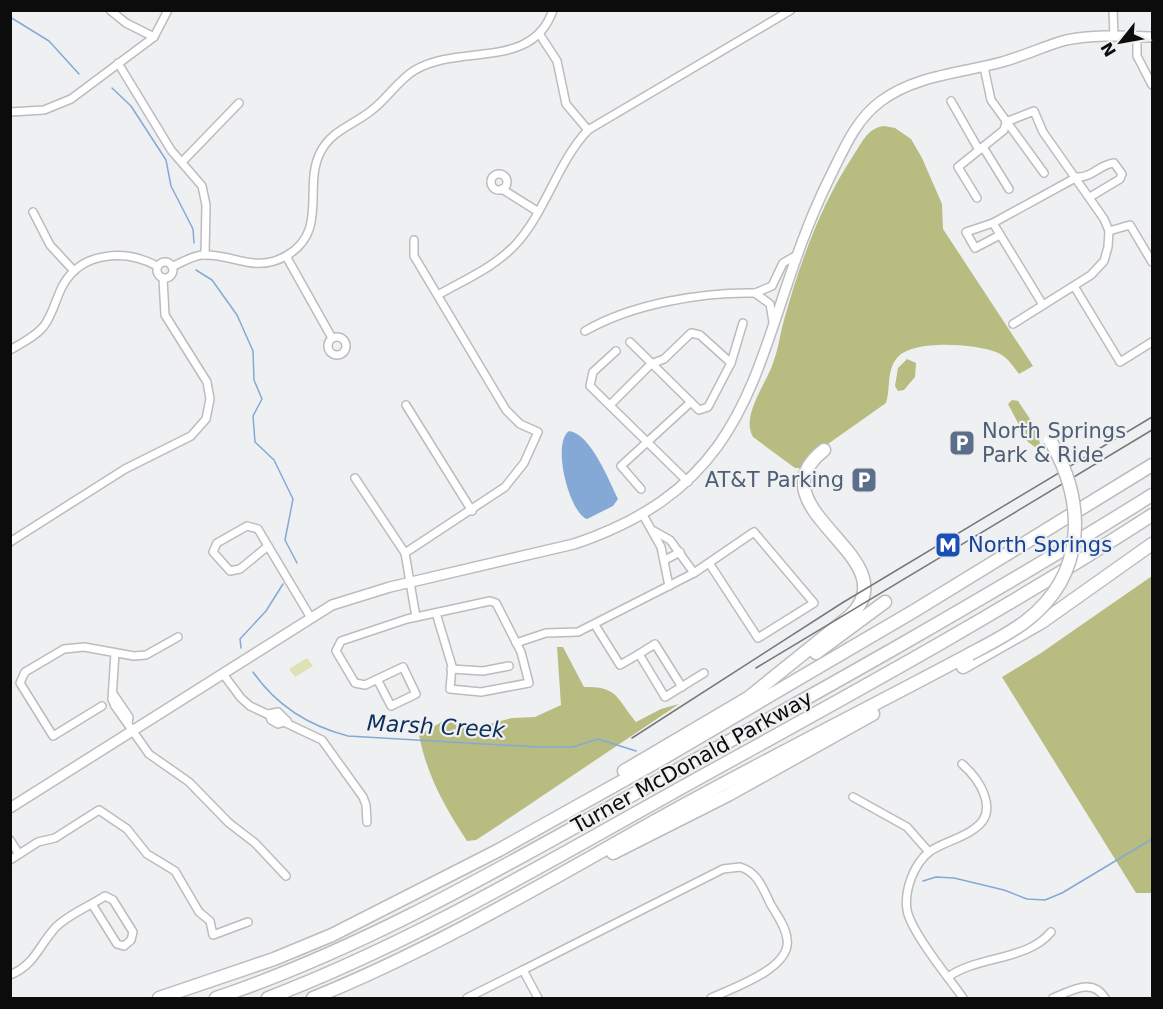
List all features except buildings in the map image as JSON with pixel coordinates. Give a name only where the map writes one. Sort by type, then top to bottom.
[{"type":"highway","points":[[313,999],[380,970],[525,894],[781,752],[1017,628],[1045,603],[1059,583],[1072,551],[1076,515],[1069,476],[1050,440]]},
{"type":"highway","points":[[769,683],[850,616],[862,603],[864,596],[862,571],[814,510],[805,493],[808,468],[824,450]]},
{"type":"highway","points":[[159,999],[274,959],[431,887],[540,827],[914,611],[1152,465]]},
{"type":"highway","name":"Turner McDonald Parkway","points":[[216,999],[343,949],[480,879],[927,631],[1152,495]]},
{"type":"highway","name":"Turner McDonald Parkway","points":[[268,999],[360,960],[450,916],[917,656],[1080,561],[1152,515]]},
{"type":"highway","points":[[525,894],[612,854],[728,795],[997,649],[1042,622],[1152,544]]},
{"type":"highway","points":[[540,827],[561,810],[748,698],[834,642],[885,602]]},
{"type":"street","points":[[110,10],[154,37]]},
{"type":"street","points":[[10,112],[44,110],[60,105],[154,37],[168,10]]},
{"type":"street","points":[[172,267],[205,255],[254,264],[270,262],[286,256],[301,243],[311,227],[315,210],[316,162],[323,147],[335,133],[372,111],[402,80],[423,65],[442,58],[514,50],[540,35],[553,10]]},
{"type":"street","points":[[438,296],[506,254],[524,235],[571,152],[588,130],[791,10]]},
{"type":"street","points":[[1113,10],[1114,36]]},
{"type":"street","points":[[540,35],[557,61],[566,104],[588,130]]},
{"type":"street","points":[[10,808],[130,726],[224,674],[311,618],[344,600],[574,544],[602,535],[643,515],[688,482],[724,440],[745,403],[813,212],[849,139],[871,109],[890,95],[911,85],[984,67],[1066,40],[1114,36],[1152,37]]},
{"type":"street","points":[[1137,37],[1137,56],[1152,85]]},
{"type":"street","points":[[118,63],[171,150],[198,179],[205,194],[205,255]]},
{"type":"street","points":[[984,67],[991,100],[1044,173]]},
{"type":"street","points":[[951,101],[1009,189]]},
{"type":"street","points":[[182,162],[239,103]]},
{"type":"street","points":[[1006,122],[1034,111],[1043,132],[1077,177],[1109,231],[1104,261],[1091,275],[1012,324]]},
{"type":"street","points":[[977,198],[958,167],[1004,130],[1006,122]]},
{"type":"street","points":[[1000,235],[975,248],[966,232],[993,223],[1077,177],[1086,177],[1108,163],[1114,163],[1122,174],[1120,179],[1090,197]]},
{"type":"street","points":[[502,189],[537,211]]},
{"type":"street","points":[[33,212],[50,244],[74,271]]},
{"type":"street","points":[[993,223],[1043,305]]},
{"type":"street","points":[[1109,231],[1130,225],[1152,262]]},
{"type":"street","points":[[405,553],[472,511],[505,487],[515,476],[538,432],[520,424],[506,410],[414,256],[414,240]]},
{"type":"street","points":[[10,350],[32,338],[44,327],[63,285],[74,271],[92,260],[113,255],[130,256],[157,266],[166,262],[172,267]]},
{"type":"street","points":[[585,331],[624,312],[728,293],[755,293],[771,286],[783,263],[797,255]]},
{"type":"street","points":[[286,256],[332,338]]},
{"type":"street","points":[[10,542],[125,469],[163,453],[191,436],[206,419],[209,410],[209,389],[204,375],[165,315],[163,278],[158,274],[157,266]]},
{"type":"street","points":[[163,278],[171,276],[172,267]]},
{"type":"street","points":[[1074,286],[1120,362],[1152,342]]},
{"type":"street","points":[[755,293],[770,304],[774,324]]},
{"type":"street","points":[[630,342],[699,410],[708,407],[731,363],[743,323]]},
{"type":"street","points":[[610,405],[651,364],[664,359],[691,333],[700,335],[731,363]]},
{"type":"street","points":[[616,351],[593,372],[590,386],[688,482]]},
{"type":"street","points":[[641,489],[621,466],[646,441],[652,441],[691,402]]},
{"type":"street","points":[[406,405],[472,511]]},
{"type":"street","points":[[356,478],[405,553],[408,583],[416,617]]},
{"type":"street","points":[[643,515],[661,547],[669,586]]},
{"type":"street","points":[[268,546],[240,569],[230,571],[213,552],[217,543],[247,526],[258,529],[311,618]]},
{"type":"street","points":[[654,531],[670,540],[694,573]]},
{"type":"street","points":[[516,643],[546,633],[578,632],[595,625],[694,573],[754,532],[813,600],[811,606],[758,638],[709,563]]},
{"type":"street","points":[[661,547],[670,540]]},
{"type":"street","points":[[665,560],[680,552]]},
{"type":"street","points":[[377,679],[391,706],[416,694],[403,667],[377,679],[365,685],[355,683],[338,657],[337,646],[341,641],[416,617],[493,601],[516,643],[529,683],[481,692],[450,689],[451,669],[436,613]]},
{"type":"street","points":[[595,625],[620,665],[655,644],[682,687]]},
{"type":"street","points":[[102,706],[53,736],[20,682],[25,672],[64,649],[84,646],[115,653],[146,655],[178,637]]},
{"type":"street","points":[[115,653],[115,706],[149,754],[189,782],[229,823],[255,843],[277,870],[286,876]]},
{"type":"street","points":[[639,654],[665,697],[704,673]]},
{"type":"street","points":[[451,669],[483,671],[509,666]]},
{"type":"street","points":[[224,674],[241,698],[250,706],[287,721],[322,740],[363,797],[367,822]]},
{"type":"street","points":[[116,696],[129,717],[130,726]]},
{"type":"street","points":[[962,764],[972,773],[984,794],[987,804],[985,816],[974,830],[929,852],[913,873],[907,895],[907,910],[912,924],[963,999]]},
{"type":"street","points":[[853,797],[907,827],[929,852]]},
{"type":"street","points":[[10,860],[38,842],[55,838],[99,810],[126,829],[147,854],[175,871],[199,912],[210,921],[213,935],[248,922]]},
{"type":"street","points":[[10,840],[20,854]]},
{"type":"street","points":[[467,999],[723,869],[740,867],[758,878],[786,933],[788,948],[775,966],[711,999]]},
{"type":"street","points":[[10,975],[35,959],[56,927],[92,904],[105,896],[113,900],[133,932],[131,940],[124,946],[117,944],[92,904]]},
{"type":"street","points":[[948,977],[971,964],[1035,946],[1051,932]]},
{"type":"street","points":[[523,970],[538,999]]},
{"type":"street","points":[[1097,989],[1103,981]]},
{"type":"street","points":[[1053,999],[1083,987],[1097,989],[1105,999]]},
{"type":"green space","points":[[884,126],[895,128],[911,139],[942,204],[943,229],[1033,366],[1019,374],[1000,354],[986,349],[959,345],[930,346],[905,352],[897,358],[891,368],[886,403],[818,451],[802,468],[795,468],[753,437],[750,428],[752,409],[771,369],[797,277],[821,215],[841,175],[862,141],[873,130]]},
{"type":"green space","points":[[907,359],[916,363],[915,377],[904,390],[898,391],[895,386],[898,368]]},
{"type":"green space","points":[[1012,400],[1018,401],[1038,431],[1040,445],[1035,447],[1028,442],[1008,404]]},
{"type":"green space","points":[[1152,576],[1152,893],[1136,893],[1002,677],[1041,653]]},
{"type":"green space","points":[[557,647],[563,647],[584,687],[610,691],[620,700],[636,722],[661,709],[679,704],[476,840],[467,841],[438,791],[422,750],[419,735],[445,720],[463,727],[486,725],[512,718],[535,717],[561,705]]},
{"type":"green space","points":[[307,658],[313,666],[295,677],[289,669]]},
{"type":"water","points":[[569,431],[585,440],[592,449],[618,499],[613,506],[587,519],[574,505],[565,478],[562,450],[564,438]]},
{"type":"waterway","name":"Marsh Creek","points":[[10,17],[49,41],[79,74]]},
{"type":"waterway","name":"Marsh Creek","points":[[112,88],[131,106],[166,160],[171,186],[193,229],[194,243]]},
{"type":"waterway","name":"Marsh Creek","points":[[196,270],[212,280],[237,315],[253,351],[254,380],[262,399],[253,416],[255,442],[274,460],[293,499],[285,540],[297,563]]},
{"type":"waterway","name":"Marsh Creek","points":[[241,648],[240,639],[266,611],[283,584]]},
{"type":"waterway","name":"Marsh Creek","points":[[253,672],[272,695],[294,713],[334,732],[348,736],[538,747],[573,747],[598,739],[636,751]]},
{"type":"waterway","name":"Marsh Creek","points":[[923,881],[936,877],[954,878],[1004,890],[1027,899],[1045,900],[1062,893],[1152,839]]},
{"type":"railway","points":[[632,738],[842,603],[1152,417]]},
{"type":"railway","points":[[756,668],[1152,430]]},
{"type":"place","name":"North Springs Park & Ride","points":[[962,443]]},
{"type":"place","name":"AT&T Parking","points":[[864,480]]},
{"type":"place","name":"North Springs","points":[[948,545]]}]
